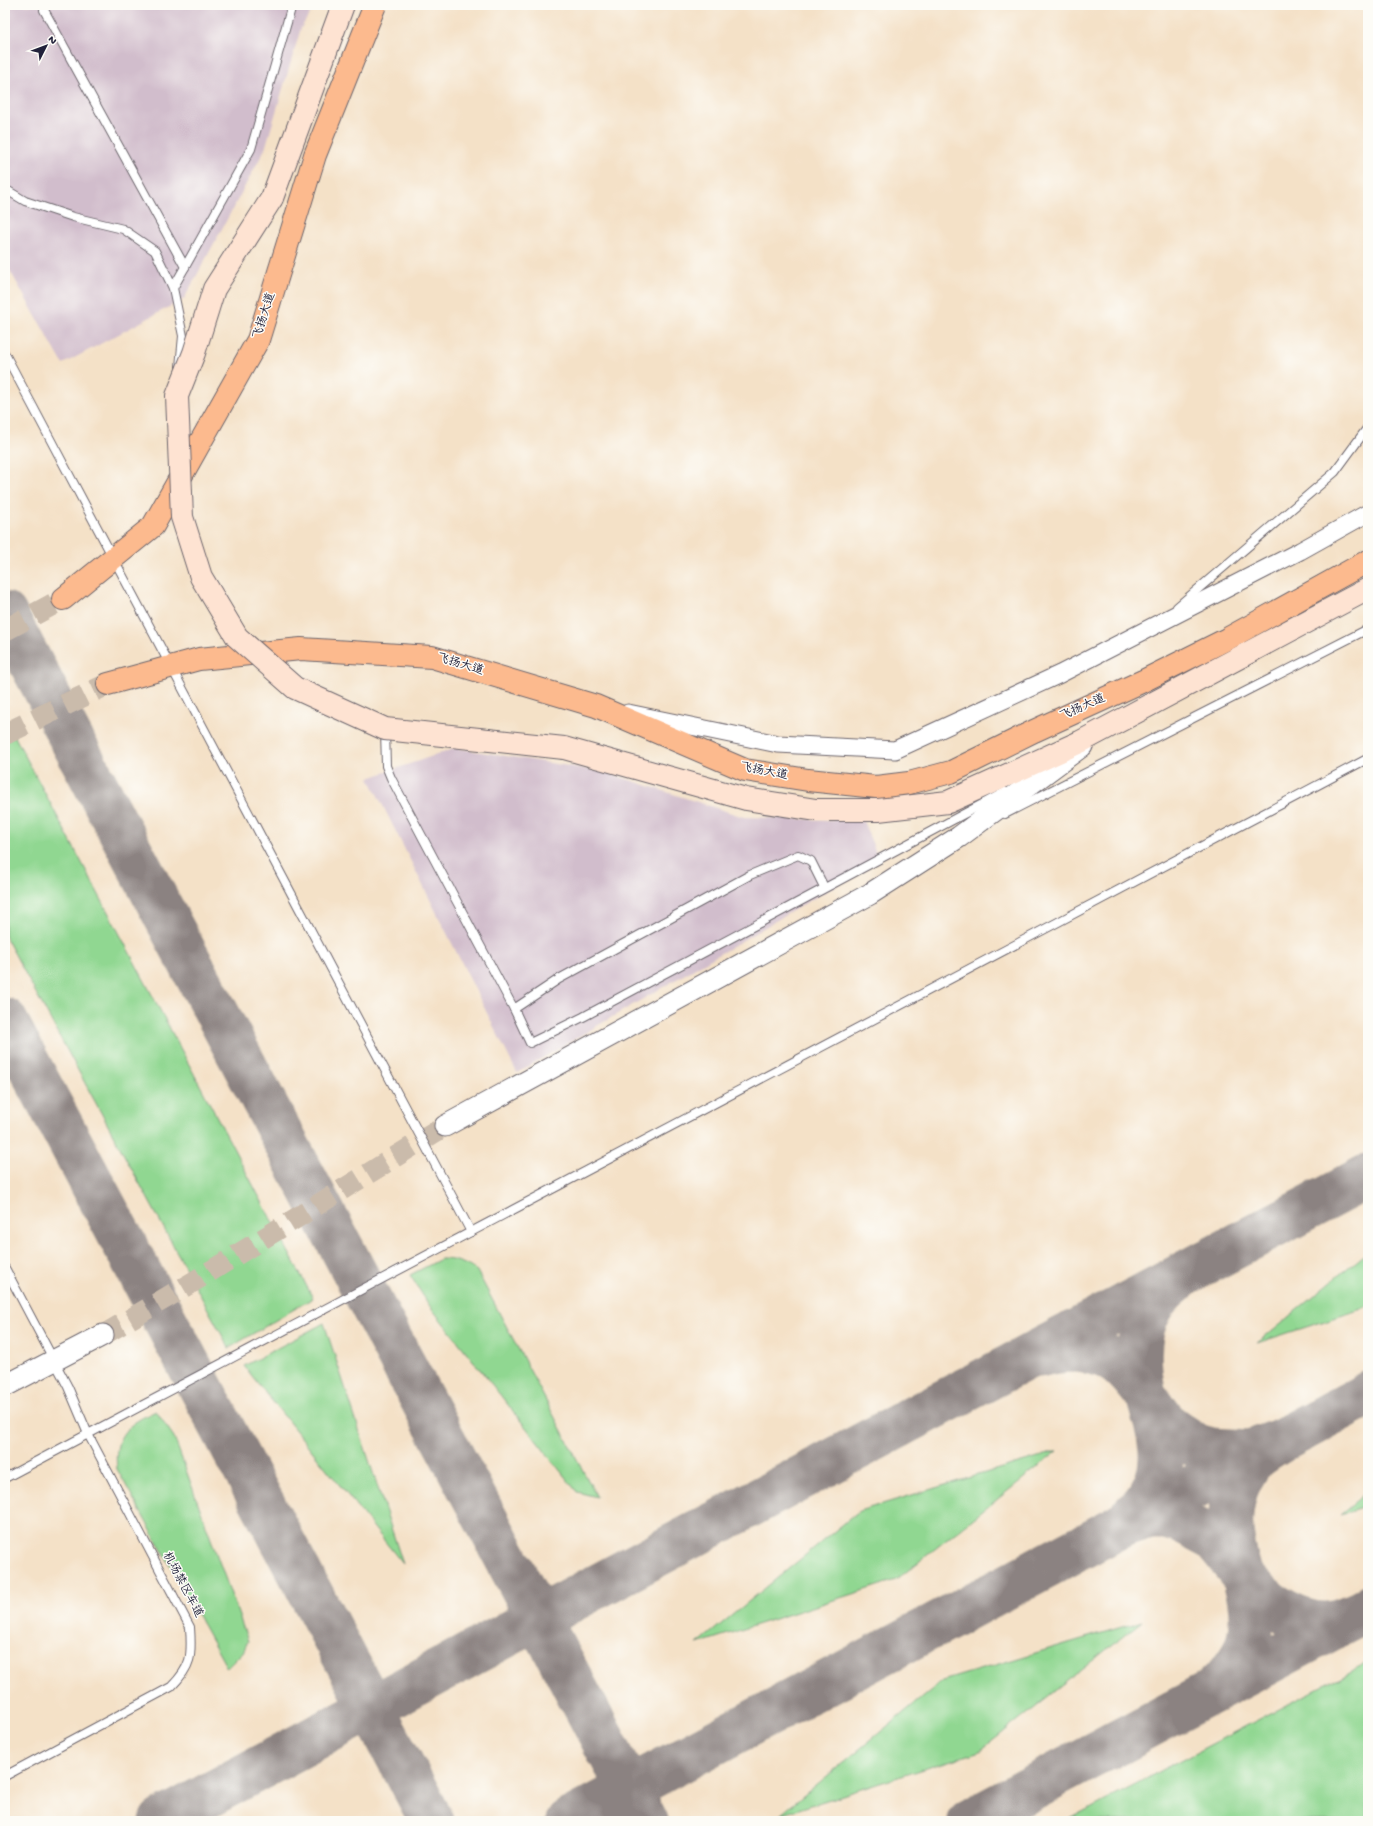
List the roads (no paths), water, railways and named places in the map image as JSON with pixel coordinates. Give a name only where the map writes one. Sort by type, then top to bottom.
[{"type":"main road","points":[[343,5],[272,198],[214,289],[194,353],[178,396],[182,517],[201,577],[237,637],[296,688],[385,729],[564,748],[746,799],[816,810],[878,810],[948,802],[1104,730],[1368,589]]},
{"type":"main road","name":"飞扬大道","points":[[63,599],[153,526],[258,340],[315,155],[375,5]]},
{"type":"main road","name":"飞扬大道","points":[[108,684],[199,659],[301,649],[432,657],[596,706],[745,770],[808,780],[876,787],[909,783],[951,772],[1034,731],[1143,681],[1227,639],[1368,561]]},
{"type":"main road","points":[[1227,639],[1368,578]]},
{"type":"street","points":[[596,706],[778,744],[895,750],[1060,674],[1300,551],[1368,513]]},
{"type":"street","points":[[445,1126],[870,894],[959,837],[1104,730]]},
{"type":"street","points":[[5,1386],[103,1335]]},
{"type":"lane","points":[[44,5],[44,10],[185,267]]},
{"type":"lane","points":[[173,288],[251,149],[292,5]]},
{"type":"lane","points":[[5,189],[25,201],[66,215],[122,229],[155,251],[173,288],[183,336],[178,396]]},
{"type":"lane","points":[[5,354],[471,1232]]},
{"type":"lane","points":[[1157,624],[1335,472],[1368,427]]},
{"type":"lane","points":[[959,837],[1368,629]]},
{"type":"lane","points":[[385,729],[386,766],[514,1009],[530,1043],[583,1017],[824,887],[1022,783],[1048,772]]},
{"type":"lane","points":[[5,1478],[1367,759],[1368,761]]},
{"type":"lane","points":[[514,1009],[560,979],[750,875],[798,855],[811,861],[824,887]]},
{"type":"lane","name":"机场禁区车道","points":[[5,1268],[68,1387],[88,1434],[190,1627],[192,1652],[184,1674],[170,1687],[5,1776]]},
{"type":"tunnel","points":[[5,630],[63,599]]},
{"type":"tunnel","points":[[5,734],[108,684]]},
{"type":"tunnel","points":[[103,1335],[193,1282],[445,1126]]}]
